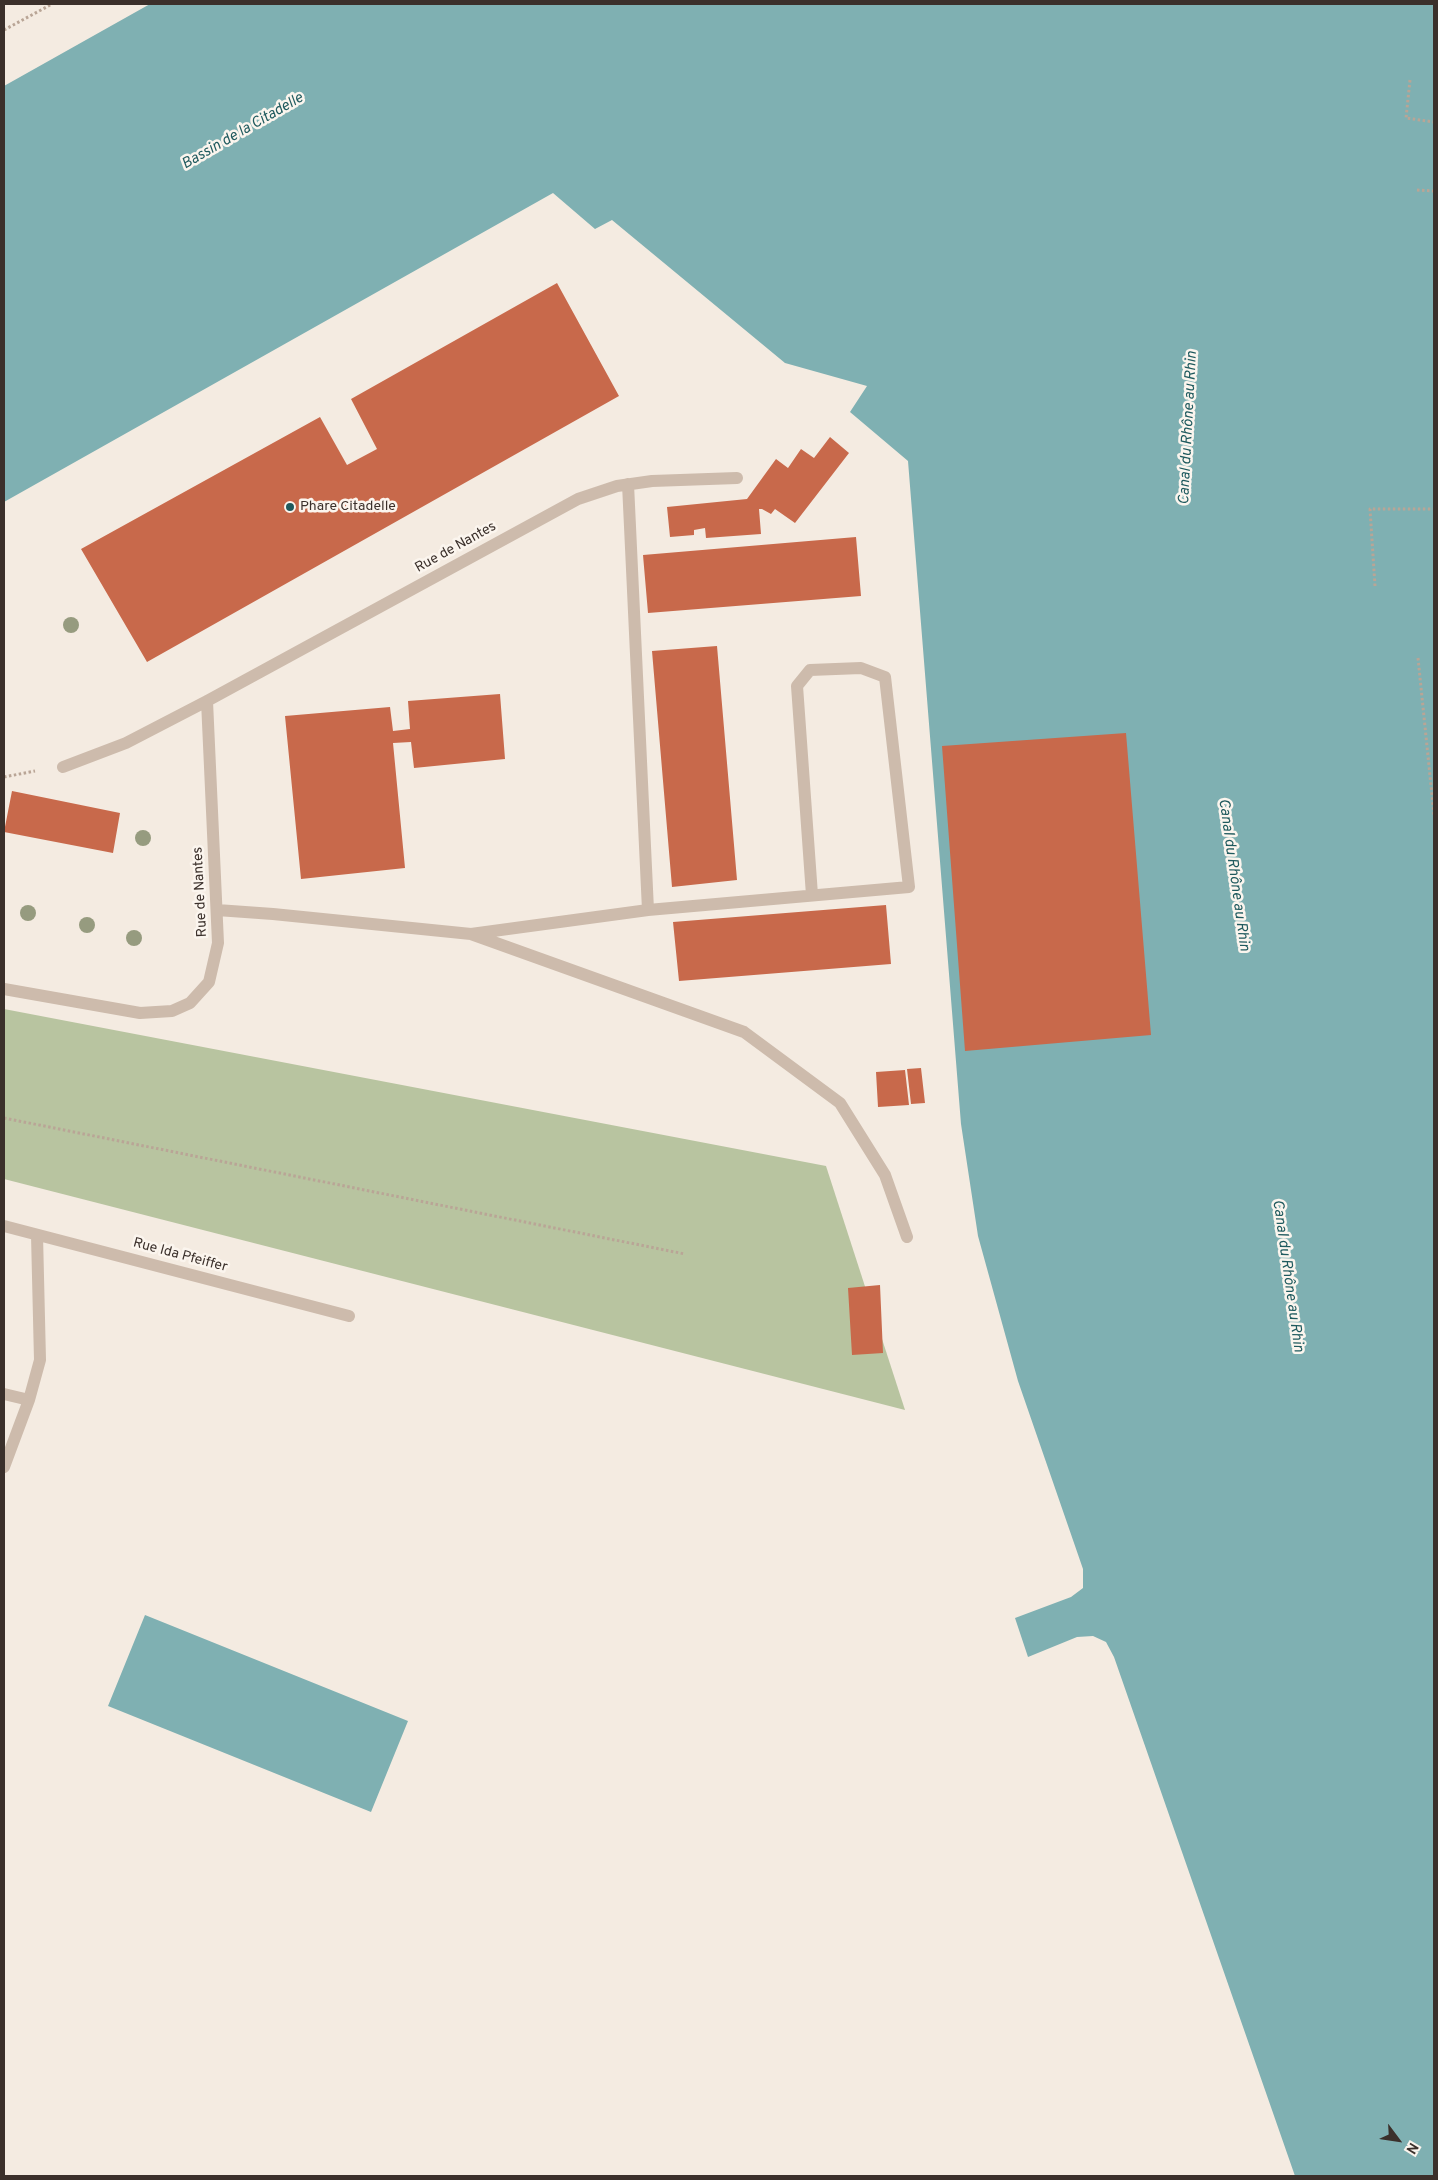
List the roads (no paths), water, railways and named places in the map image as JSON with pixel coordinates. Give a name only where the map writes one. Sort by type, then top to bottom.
[{"type":"street","name":"Rue de Nantes","points":[[63,766],[126,743],[207,701],[578,499],[628,484],[652,481],[737,478]]},
{"type":"street","points":[[628,484],[648,910]]},
{"type":"street","points":[[217,910],[471,934],[648,910],[909,887],[885,677],[861,668],[810,670],[797,686],[812,895]]},
{"type":"street","name":"Rue de Nantes","points":[[4,988],[140,1013],[172,1012],[190,1003],[209,982],[218,943],[207,701]]},
{"type":"street","points":[[471,934],[744,1032],[840,1104],[885,1175],[907,1237]]},
{"type":"street","name":"Rue Ida Pfeiffer","points":[[4,1226],[349,1316]]},
{"type":"street","points":[[4,1467],[29,1400],[40,1360],[37,1235]]},
{"type":"street","points":[[4,1394],[29,1400]]},
{"type":"water","points":[[150,4],[1434,4],[1434,2176],[1295,2176],[1114,1657],[1106,1642],[1093,1636],[1077,1637],[1028,1657],[1015,1618],[1071,1597],[1083,1588],[1083,1569],[1018,1381],[978,1236],[961,1124],[908,461],[850,412],[867,386],[785,363],[612,220],[595,229],[553,193],[4,502],[4,86]]},
{"type":"water","points":[[145,1615],[408,1721],[371,1812],[108,1706]]},
{"type":"place","name":"Phare Citadelle","points":[[290,507]]},
{"type":"water label","name":"Bassin de la Citadelle","points":[[243,132]]},
{"type":"water label","name":"Canal du Rhône au Rhin","points":[[1189,428]]},
{"type":"water label","name":"Canal du Rhône au Rhin","points":[[1233,875]]},
{"type":"water label","name":"Canal du Rhône au Rhin","points":[[1287,1276]]}]
